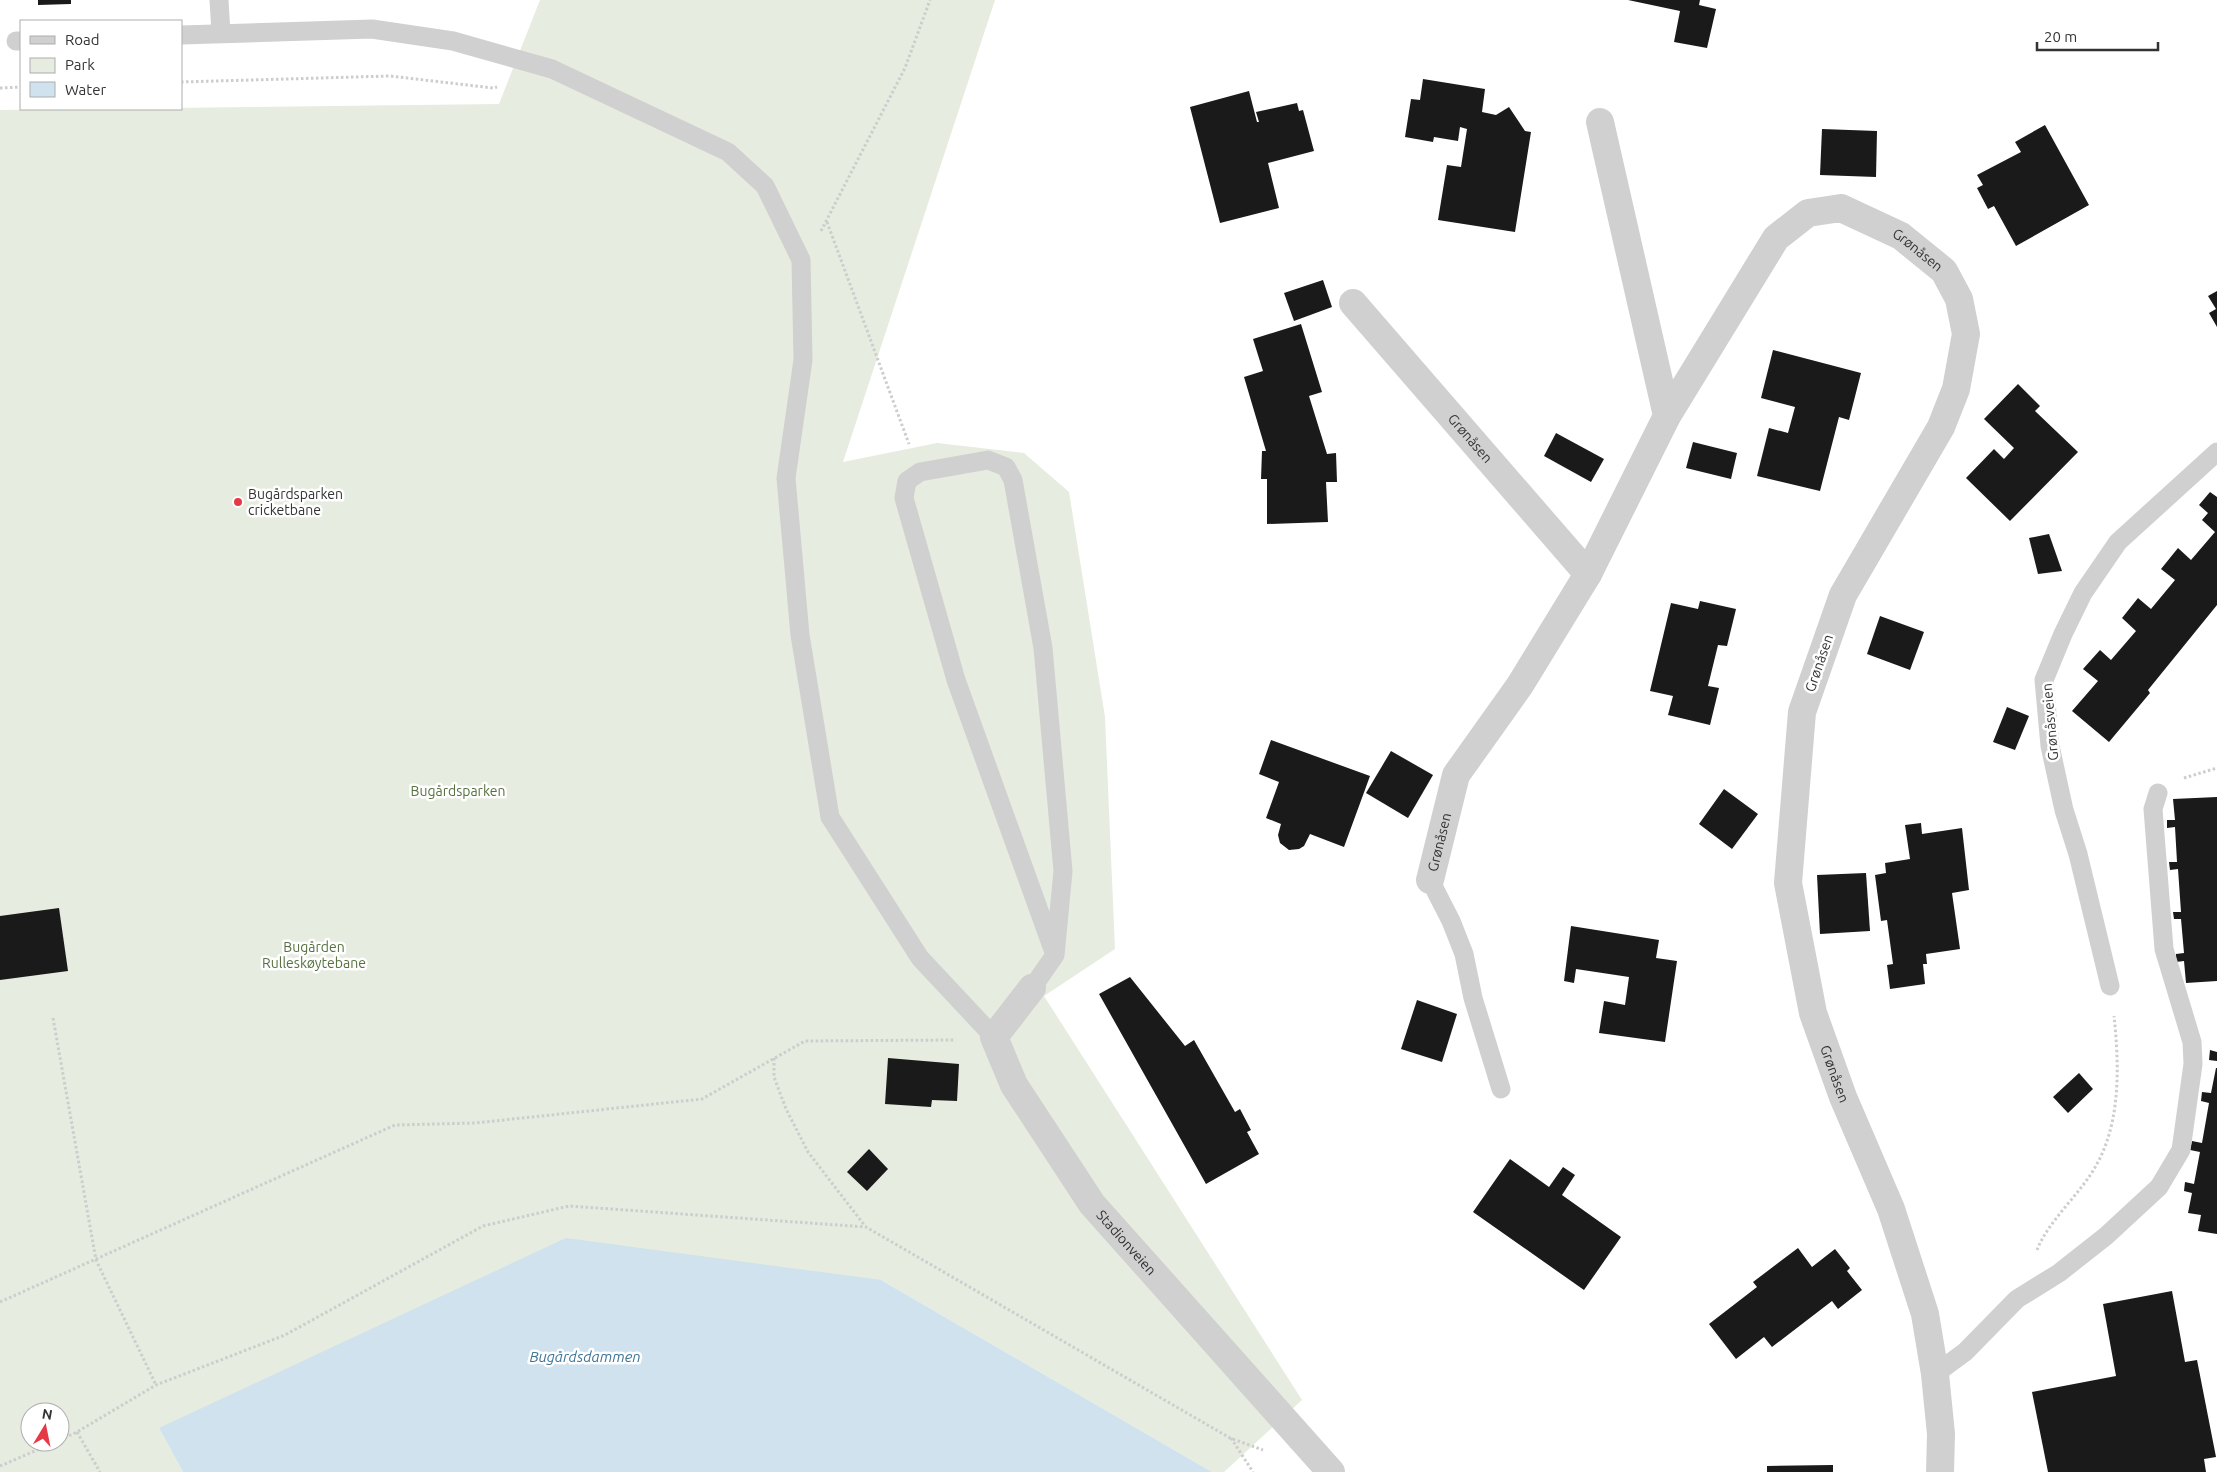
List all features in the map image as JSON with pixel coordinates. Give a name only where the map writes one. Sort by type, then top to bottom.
[{"type":"street","points":[[1600,122],[1667,416]]},
{"type":"street","name":"Grønåsen","points":[[1430,880],[1456,775],[1520,685],[1588,574],[1667,416],[1776,238],[1808,213],[1841,208],[1901,236],[1944,271],[1959,299],[1966,334],[1956,389],[1941,427],[1843,595],[1802,712],[1788,883],[1813,1013],[1843,1097],[1892,1208],[1925,1314],[1935,1374],[1941,1434],[1940,1472]]},
{"type":"street","name":"Grønåsen","points":[[1353,303],[1588,574]]},
{"type":"street","points":[[994,1037],[1032,988]]},
{"type":"street","name":"Stadionveien","points":[[994,1037],[1014,1085],[1092,1204],[1331,1472]]},
{"type":"lane","points":[[219,0],[220,33]]},
{"type":"lane","points":[[182,35],[372,29],[453,41],[552,69],[728,152],[765,186],[801,260],[803,360],[786,478],[800,635],[830,817],[920,958],[994,1037]]},
{"type":"lane","name":"Grønåsveien","points":[[2110,986],[2078,854],[2064,810],[2050,746],[2044,680],[2083,593],[2118,542],[2217,452]]},
{"type":"lane","points":[[1032,988],[1055,955],[1063,871],[1043,648],[1014,480],[1006,467],[988,460],[920,472],[907,481],[904,498],[956,680],[1055,955]]},
{"type":"lane","points":[[1935,1374],[1965,1352],[2017,1299],[2058,1273],[2106,1236],[2159,1187],[2180,1150],[2193,1064],[2192,1042],[2172,981],[2164,949],[2153,809],[2158,793]]},
{"type":"lane","points":[[1430,880],[1464,954],[1473,998],[1501,1089]]},
{"type":"path","points":[[801,260],[827,222],[905,68],[930,0]]},
{"type":"path","points":[[182,82],[390,76],[493,88],[502,86]]},
{"type":"path","points":[[0,88],[20,87]]},
{"type":"path","points":[[827,222],[920,472]]},
{"type":"path","points":[[2017,1299],[2038,1246],[2098,1163],[2110,1130],[2118,1081],[2116,1037],[2110,986]]},
{"type":"path","points":[[53,1018],[96,1260],[156,1385]]},
{"type":"path","points":[[0,1302],[395,1125],[475,1123],[702,1099],[805,1041],[940,1042],[994,1037]]},
{"type":"path","points":[[774,1058],[774,1077],[786,1109],[808,1152],[866,1227],[1230,1438],[1267,1452]]},
{"type":"path","points":[[70,1435],[156,1385],[285,1335],[482,1226],[569,1206],[866,1227]]},
{"type":"path","points":[[77,1432],[100,1472]]},
{"type":"path","points":[[1230,1438],[1253,1472]]},
{"type":"path","points":[[0,1466],[32,1452]]},
{"type":"green space","name":"Bugårdsparken","points":[[540,0],[995,0],[843,462],[937,443],[1024,453],[1069,492],[1105,717],[1115,949],[1044,996],[1302,1400],[1224,1472],[1212,1472],[881,1280],[159,1428],[183,1472],[0,1472],[0,110],[182,110],[182,108],[499,104]]},
{"type":"water","name":"Bugårdsdammen","points":[[566,1238],[881,1280],[1212,1472],[183,1472],[159,1428]]},
{"type":"building","points":[[38,0],[71,0],[71,4],[38,5]]},
{"type":"building","points":[[1628,0],[1700,0],[1699,5],[1716,9],[1707,48],[1674,42],[1680,11]]},
{"type":"building","points":[[1423,79],[1485,89],[1482,112],[1496,115],[1509,107],[1525,131],[1531,132],[1515,232],[1438,220],[1447,165],[1461,167],[1467,129],[1460,127],[1458,141],[1434,137],[1433,142],[1405,137],[1411,99],[1420,100]]},
{"type":"building","points":[[1249,91],[1257,122],[1259,122],[1256,112],[1297,103],[1299,111],[1303,110],[1314,151],[1268,163],[1279,208],[1220,223],[1190,107]]},
{"type":"building","points":[[2045,125],[2089,205],[2016,246],[1994,206],[1988,209],[1977,188],[1983,185],[1977,175],[2021,152],[2015,142]]},
{"type":"building","points":[[1822,129],[1877,131],[1876,177],[1820,175]]},
{"type":"building","points":[[1323,280],[1332,307],[1294,321],[1284,293]]},
{"type":"building","points":[[2217,291],[2217,327],[2209,313],[2216,309],[2208,296]]},
{"type":"building","points":[[1301,324],[1322,392],[1309,396],[1327,454],[1336,453],[1337,482],[1326,482],[1328,522],[1267,524],[1267,479],[1261,479],[1262,451],[1266,451],[1244,377],[1263,371],[1253,339]]},
{"type":"building","points":[[1773,350],[1861,373],[1849,420],[1839,417],[1820,491],[1757,476],[1769,428],[1788,433],[1795,407],[1761,398]]},
{"type":"building","points":[[2018,384],[2040,406],[2035,411],[2078,452],[2010,521],[1966,478],[1994,449],[2004,459],[2014,448],[1984,419]]},
{"type":"building","points":[[1556,433],[1604,459],[1591,482],[1544,456]]},
{"type":"building","points":[[1693,442],[1737,453],[1731,479],[1686,468]]},
{"type":"building","points":[[2210,492],[2217,497],[2217,605],[2148,690],[2150,693],[2109,742],[2072,711],[2098,681],[2083,669],[2100,650],[2111,660],[2136,631],[2122,618],[2138,598],[2151,609],[2175,580],[2161,569],[2178,548],[2191,560],[2215,532],[2202,520],[2208,513],[2199,505]]},
{"type":"building","points":[[2049,534],[2062,571],[2038,574],[2029,538]]},
{"type":"building","points":[[1700,601],[1736,609],[1727,646],[1718,645],[1708,686],[1719,688],[1710,725],[1668,715],[1673,696],[1650,691],[1671,603],[1698,609]]},
{"type":"building","points":[[1880,616],[1924,632],[1910,670],[1867,654]]},
{"type":"building","points":[[2007,707],[2029,716],[2015,750],[1993,742]]},
{"type":"building","points":[[1271,740],[1370,776],[1344,847],[1310,834],[1304,846],[1299,849],[1289,850],[1280,843],[1278,835],[1281,824],[1266,818],[1279,782],[1259,774]]},
{"type":"building","points":[[1391,751],[1433,775],[1408,818],[1366,793]]},
{"type":"building","points":[[1724,789],[1758,814],[1732,849],[1699,824]]},
{"type":"building","points":[[2217,797],[2217,981],[2186,983],[2184,961],[2176,962],[2176,954],[2184,953],[2181,919],[2174,919],[2173,912],[2181,912],[2178,869],[2170,870],[2169,862],[2177,862],[2175,827],[2167,828],[2167,820],[2175,820],[2173,799]]},
{"type":"building","points":[[1921,823],[1922,834],[1962,828],[1969,890],[1952,893],[1960,949],[1926,954],[1927,964],[1923,964],[1925,984],[1890,989],[1887,965],[1893,964],[1887,920],[1881,921],[1875,875],[1886,873],[1885,863],[1910,859],[1905,825]]},
{"type":"building","points":[[1866,873],[1870,931],[1820,934],[1817,875]]},
{"type":"building","points":[[59,908],[68,971],[0,980],[0,916]]},
{"type":"building","points":[[1571,926],[1659,940],[1656,958],[1677,961],[1665,1042],[1599,1033],[1604,1001],[1625,1005],[1629,977],[1576,969],[1574,983],[1564,981]]},
{"type":"building","points":[[1130,977],[1185,1046],[1194,1040],[1235,1112],[1240,1109],[1251,1130],[1247,1132],[1259,1154],[1206,1184],[1099,994]]},
{"type":"building","points":[[1417,1000],[1457,1014],[1442,1062],[1401,1049]]},
{"type":"building","points":[[2210,1050],[2217,1052],[2217,1061],[2209,1060]]},
{"type":"building","points":[[888,1058],[959,1064],[957,1101],[932,1100],[931,1107],[885,1104]]},
{"type":"building","points":[[2216,1068],[2217,1234],[2198,1231],[2201,1215],[2188,1213],[2192,1193],[2184,1191],[2185,1182],[2194,1184],[2200,1152],[2190,1150],[2192,1141],[2202,1143],[2209,1103],[2201,1101],[2202,1092],[2211,1093]]},
{"type":"building","points":[[2079,1073],[2093,1089],[2068,1113],[2053,1097]]},
{"type":"building","points":[[869,1149],[888,1169],[867,1191],[847,1172]]},
{"type":"building","points":[[1510,1159],[1549,1187],[1563,1167],[1575,1175],[1562,1195],[1621,1237],[1584,1290],[1473,1212]]},
{"type":"building","points":[[1798,1248],[1812,1267],[1835,1249],[1850,1268],[1847,1271],[1862,1290],[1838,1309],[1832,1301],[1772,1347],[1764,1337],[1736,1359],[1709,1324],[1757,1287],[1753,1282]]},
{"type":"building","points":[[2172,1291],[2185,1362],[2197,1360],[2216,1457],[2204,1459],[2206,1472],[2048,1472],[2032,1392],[2116,1376],[2103,1304]]},
{"type":"building","points":[[1833,1465],[1833,1472],[1767,1472],[1767,1466]]},
{"type":"place","name":"Bugårdsparken cricketbane","points":[[238,502]]},
{"type":"park label","name":"Bugården Rulleskøytebane","points":[[314,956]]}]
